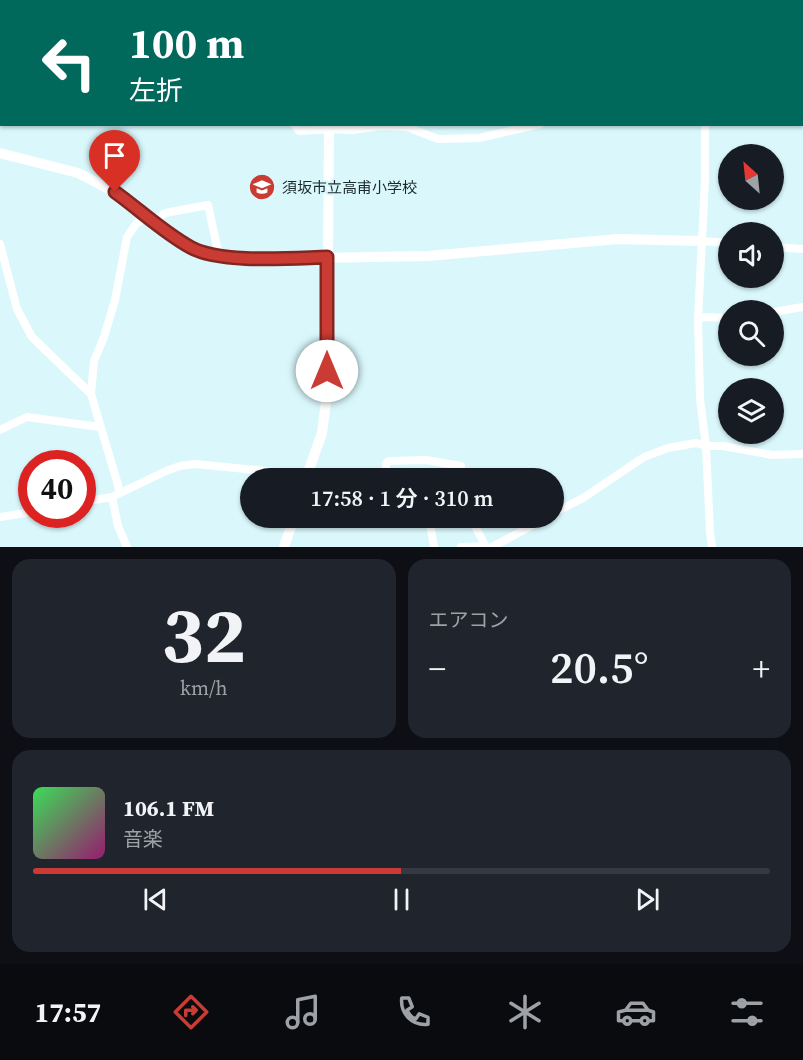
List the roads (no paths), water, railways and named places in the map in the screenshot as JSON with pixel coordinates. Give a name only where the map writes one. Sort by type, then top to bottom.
[{"type":"street","points":[[295,126],[299,131],[329,127],[352,130],[381,126],[407,127],[438,139],[479,138],[531,126]]},
{"type":"street","points":[[705,126],[705,180],[698,319],[700,399],[706,446],[712,547]]},
{"type":"street","points":[[310,468],[322,433],[327,393],[329,127]]},
{"type":"street","points":[[0,153],[78,173],[115,192],[192,248],[219,256],[261,259],[428,256],[618,239],[718,242]]},
{"type":"street","points":[[127,547],[118,526],[115,495],[118,485],[92,394],[94,361],[115,300],[127,237],[136,224],[165,213],[208,205],[219,256]]},
{"type":"street","points":[[0,244],[16,309],[32,337],[92,394]]},
{"type":"street","points":[[784,248],[803,249]]},
{"type":"street","points":[[784,310],[803,307]]},
{"type":"street","points":[[698,319],[718,318]]},
{"type":"street","points":[[0,430],[27,417],[100,427]]},
{"type":"street","points":[[564,508],[583,498],[644,457],[668,448],[696,443],[772,455],[803,454]]},
{"type":"street","points":[[386,468],[389,460],[426,460],[461,466],[461,468]]},
{"type":"street","points":[[96,499],[115,495],[180,466],[195,464],[240,468]]},
{"type":"street","points":[[0,517],[18,514]]},
{"type":"street","points":[[284,547],[291,528]]},
{"type":"street","points":[[430,528],[433,546]]},
{"type":"street","points":[[477,528],[488,547]]},
{"type":"street","points":[[462,547],[488,547],[526,528]]},
{"type":"place","name":"須坂市立高甫小学校","points":[[262,187]]}]
